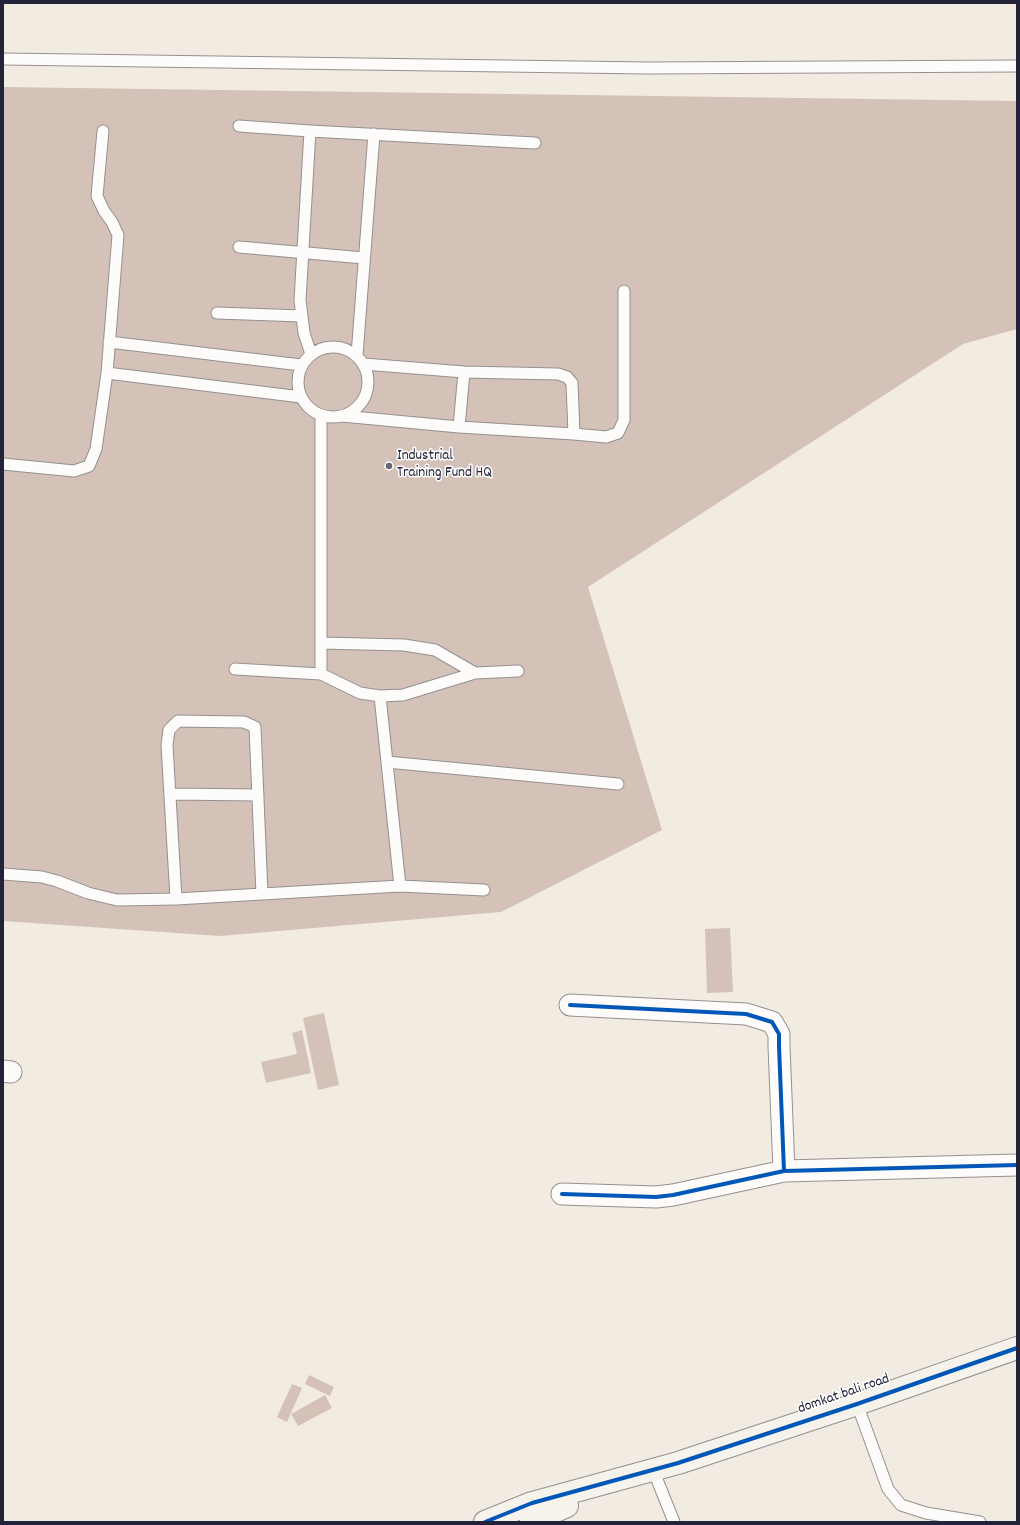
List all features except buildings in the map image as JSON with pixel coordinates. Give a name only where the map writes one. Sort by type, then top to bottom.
[{"type":"street","points":[[570,1005],[746,1014],[772,1022],[779,1034],[778,1046],[784,1171]]},
{"type":"street","points":[[562,1194],[673,1195],[784,1171],[1017,1165]]},
{"type":"street","name":"domkat bali road","points":[[678,1463],[857,1404],[1017,1348]]},
{"type":"street","points":[[531,1522],[678,1463]]},
{"type":"street","points":[[485,1522],[532,1503],[678,1463]]},
{"type":"lane","points":[[3,59],[648,68],[1017,66]]},
{"type":"lane","points":[[239,126],[535,143]]},
{"type":"lane","points":[[3,464],[74,471],[89,466],[96,449],[107,373],[118,235],[97,196],[103,131]]},
{"type":"lane","points":[[310,131],[300,300],[304,333],[311,354]]},
{"type":"lane","points":[[360,360],[364,258],[374,134]]},
{"type":"lane","points":[[239,247],[364,258]]},
{"type":"lane","points":[[342,416],[352,412],[360,405],[366,396],[369,385],[368,374],[360,360],[342,348],[326,347],[311,354],[301,365],[297,381],[300,397],[309,408],[322,416],[342,416],[460,427],[606,437],[618,433],[624,420],[624,291]]},
{"type":"lane","points":[[217,313],[302,316]]},
{"type":"lane","points":[[109,342],[301,365]]},
{"type":"lane","points":[[360,360],[464,372],[558,374],[568,376],[572,383],[574,434]]},
{"type":"lane","points":[[460,427],[464,372]]},
{"type":"lane","points":[[107,373],[300,397]]},
{"type":"lane","points":[[321,674],[322,416]]},
{"type":"lane","points":[[322,643],[404,645],[435,650],[475,673]]},
{"type":"lane","points":[[235,668],[321,674],[360,692],[380,696],[403,695],[475,673],[518,671]]},
{"type":"lane","points":[[380,696],[400,886]]},
{"type":"lane","points":[[176,899],[167,745],[169,730],[178,721],[244,722],[254,727],[262,894]]},
{"type":"lane","points":[[387,762],[618,784]]},
{"type":"lane","points":[[170,794],[258,795]]},
{"type":"lane","points":[[3,874],[42,877],[57,880],[88,893],[117,900],[176,899],[400,886],[484,890]]},
{"type":"lane","points":[[857,1404],[888,1489],[901,1505],[926,1513],[980,1522]]},
{"type":"lane","points":[[654,1472],[674,1522]]},
{"type":"cycle path","points":[[570,1005],[746,1014],[772,1022],[779,1034],[784,1171]]},
{"type":"cycle path","points":[[562,1194],[656,1197],[673,1195],[784,1171],[1017,1165]]},
{"type":"cycle path","points":[[485,1522],[532,1503],[678,1463],[857,1404],[1017,1348]]},
{"type":"place","name":"Industrial Training Fund HQ","points":[[389,466]]}]
